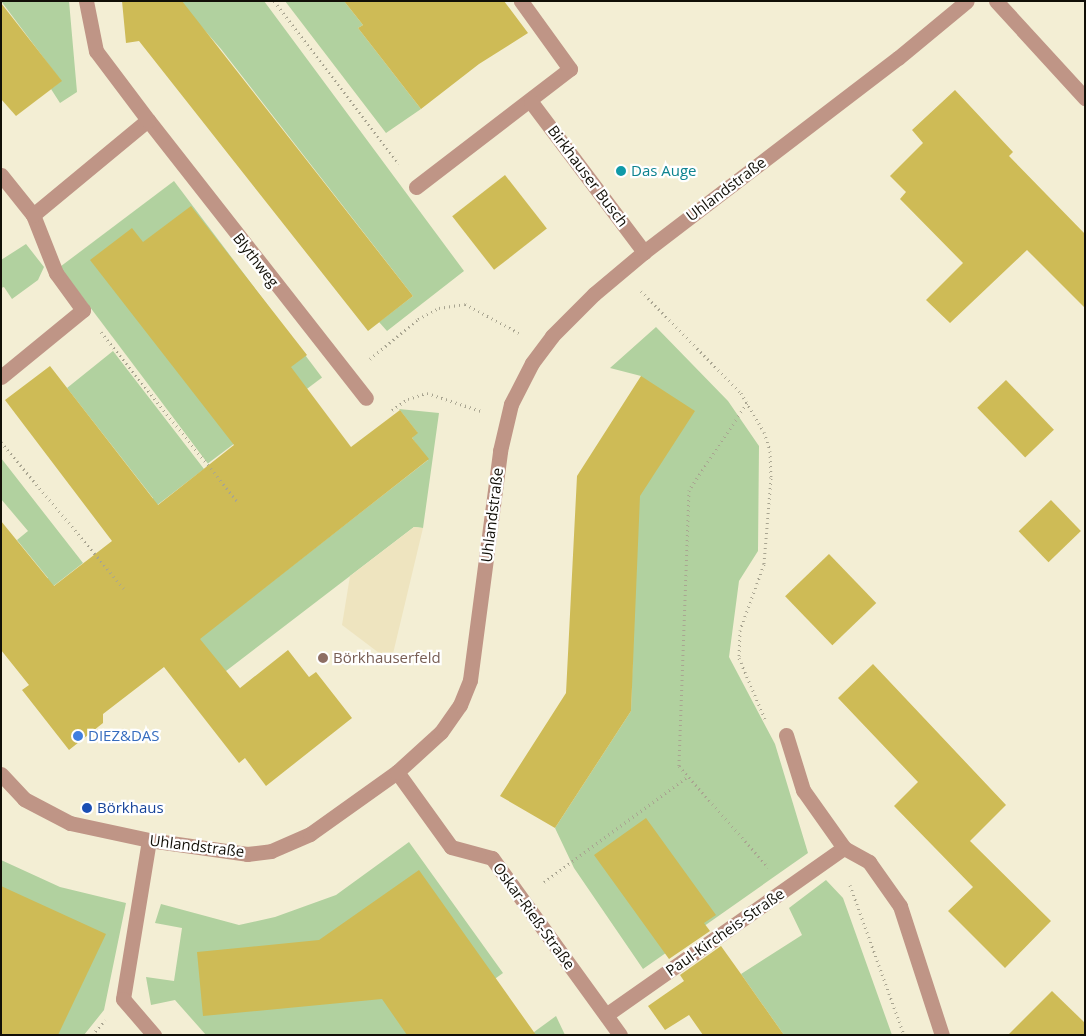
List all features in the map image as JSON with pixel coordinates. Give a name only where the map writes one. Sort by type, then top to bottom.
[{"type":"street","name":"Blythweg","points":[[86,1],[96,51],[366,398]]},
{"type":"street","points":[[416,186],[532,102],[570,69],[521,1]]},
{"type":"street","name":"Uhlandstraße","points":[[1,774],[7,793],[70,823],[149,840],[247,854],[271,851],[310,834],[397,772],[440,732],[460,705],[470,680],[500,451],[519,385],[544,347],[594,294],[644,252],[898,58],[967,1]]},
{"type":"street","points":[[996,1],[1085,98]]},
{"type":"street","name":"Birkhauser Busch","points":[[532,102],[644,252]]},
{"type":"street","points":[[33,215],[148,120]]},
{"type":"street","points":[[1,175],[33,215],[56,273],[84,310],[1,377]]},
{"type":"street","points":[[786,735],[803,790],[844,848],[869,862],[900,906],[942,1035]]},
{"type":"street","name":"Oskar-Rieß-Straße","points":[[397,772],[451,847],[492,858],[620,1035]]},
{"type":"street","points":[[149,840],[123,999],[154,1035]]},
{"type":"street","name":"Paul-Kircheis-Straße","points":[[606,1015],[844,848]]},
{"type":"path","points":[[274,1],[416,186]]},
{"type":"path","points":[[622,271],[747,403],[764,432],[770,451],[771,478],[764,564],[740,630],[739,658],[768,726],[778,736],[786,735]]},
{"type":"path","points":[[348,376],[418,319],[439,308],[465,304],[544,347]]},
{"type":"path","points":[[84,310],[236,501]]},
{"type":"path","points":[[390,411],[408,399],[427,393],[508,420]]},
{"type":"path","points":[[747,403],[689,490],[679,766],[687,778],[788,888]]},
{"type":"path","points":[[1,442],[124,590]]},
{"type":"path","points":[[522,898],[687,778]]},
{"type":"path","points":[[844,848],[851,892],[904,1035]]},
{"type":"green space","points":[[1,1],[69,1],[77,92],[60,103],[51,89],[61,81]]},
{"type":"green space","points":[[179,1],[264,1],[464,271],[387,331],[379,322],[413,296],[221,49]]},
{"type":"green space","points":[[285,1],[344,1],[363,25],[358,28],[421,109],[386,133]]},
{"type":"green space","points":[[174,181],[322,377],[208,464],[60,267]]},
{"type":"green space","points":[[26,244],[44,267],[38,280],[12,299],[4,287],[1,288],[1,260]]},
{"type":"green space","points":[[656,327],[728,401],[759,446],[758,551],[739,581],[729,657],[775,744],[808,853],[643,969],[574,868],[555,828],[631,711],[641,376],[610,368]]},
{"type":"green space","points":[[113,351],[204,469],[134,523],[153,498],[67,388]]},
{"type":"green space","points":[[399,409],[439,413],[423,528],[414,527],[226,671],[178,655],[428,460],[412,438],[417,432]]},
{"type":"green space","points":[[1,458],[83,563],[1,627],[1,617],[48,578],[17,540],[28,531],[1,499]]},
{"type":"green space","points":[[409,842],[503,973],[417,1035],[206,1035],[175,1000],[151,1005],[146,977],[174,981],[182,928],[155,923],[161,904],[239,925],[275,917],[336,895]]},
{"type":"green space","points":[[1,860],[60,887],[126,903],[104,1010],[84,1035],[1,1035]]},
{"type":"green space","points":[[826,880],[843,898],[892,1035],[784,1035],[741,974],[802,935],[789,908]]},
{"type":"green space","points":[[556,1016],[565,1035],[530,1035]]},
{"type":"sand","points":[[414,527],[423,528],[391,662],[342,625],[350,576]]},
{"type":"building","points":[[122,1],[182,1],[413,296],[368,331],[139,41],[126,43]]},
{"type":"building","points":[[344,1],[504,1],[528,33],[479,64],[421,109],[358,28],[363,25]]},
{"type":"building","points":[[1,3],[62,81],[16,116],[1,99]]},
{"type":"building","points":[[955,90],[1013,152],[1009,156],[1085,234],[1085,308],[1027,250],[950,323],[926,300],[963,263],[900,199],[906,192],[890,176],[923,143],[912,130]]},
{"type":"building","points":[[505,175],[547,229],[494,270],[452,216]]},
{"type":"building","points":[[191,206],[307,355],[291,367],[351,447],[400,410],[418,433],[412,438],[429,459],[200,639],[240,688],[288,650],[309,677],[316,672],[352,718],[266,786],[245,758],[239,763],[164,667],[103,714],[103,723],[69,750],[22,690],[29,685],[1,650],[1,521],[54,586],[112,541],[5,400],[50,366],[158,505],[234,445],[90,260],[132,228],[143,242]]},
{"type":"building","points":[[641,376],[695,411],[640,496],[631,711],[555,828],[500,796],[566,693],[577,476]]},
{"type":"building","points":[[1006,380],[1054,430],[1025,457],[977,408]]},
{"type":"building","points":[[1051,500],[1081,531],[1049,562],[1019,531]]},
{"type":"building","points":[[829,554],[876,603],[832,645],[785,596]]},
{"type":"building","points":[[873,664],[1006,805],[970,841],[1051,921],[1005,968],[948,911],[973,887],[894,806],[918,782],[838,698]]},
{"type":"building","points":[[646,818],[716,915],[704,923],[710,931],[669,959],[594,855]]},
{"type":"building","points":[[419,870],[536,1035],[407,1035],[382,999],[203,1016],[197,952],[319,940]]},
{"type":"building","points":[[1,886],[106,934],[58,1035],[1,1035]]},
{"type":"building","points":[[721,946],[784,1035],[703,1035],[689,1015],[665,1030],[648,1006],[684,981],[680,975]]},
{"type":"building","points":[[1052,991],[1085,1023],[1085,1035],[1008,1035]]},
{"type":"place","name":"Das Auge","points":[[621,171]]},
{"type":"place","name":"Börkhauserfeld","points":[[323,658]]},
{"type":"place","name":"DIEZ&DAS","points":[[78,736]]},
{"type":"place","name":"Börkhaus","points":[[87,808]]}]
